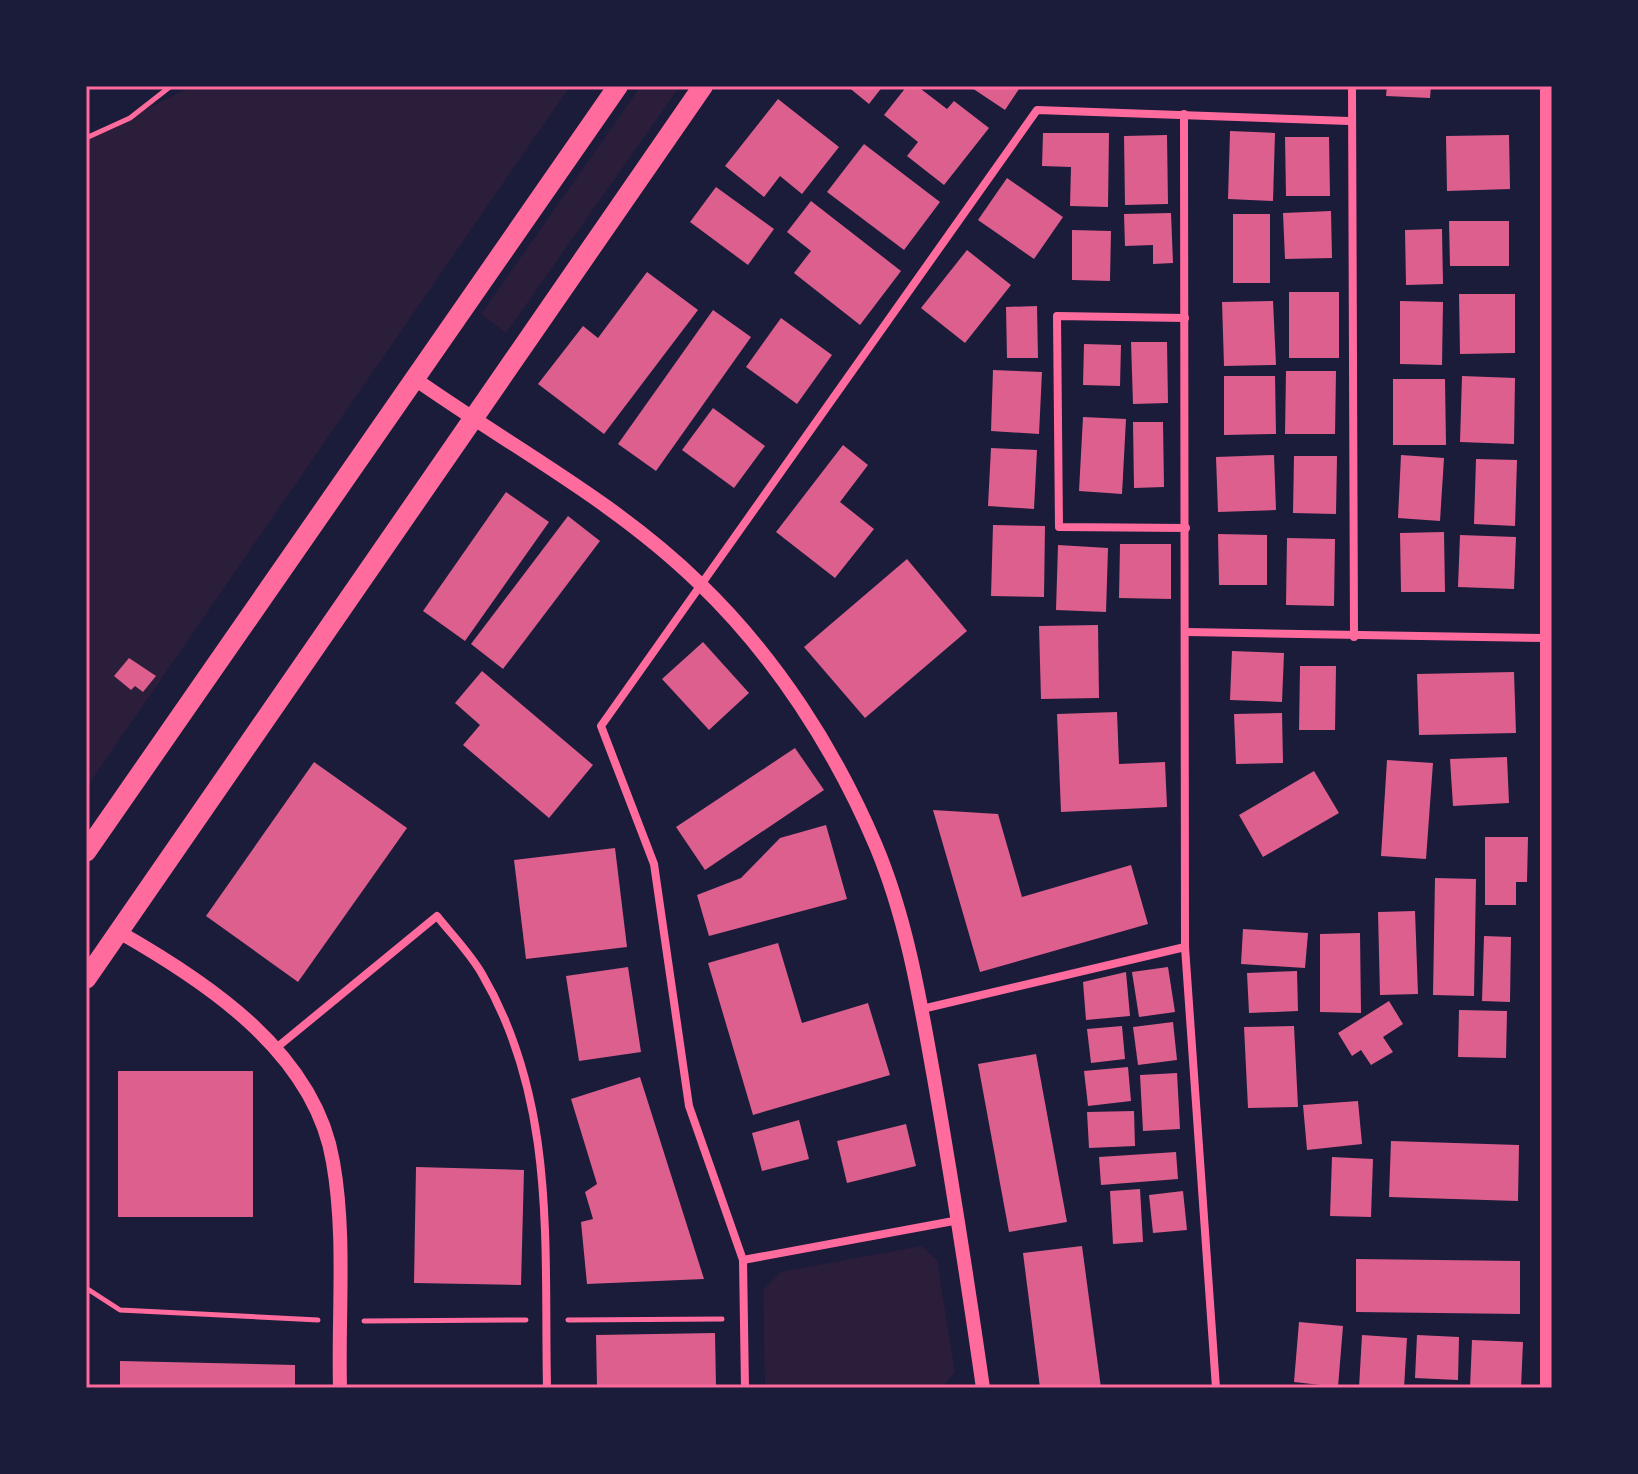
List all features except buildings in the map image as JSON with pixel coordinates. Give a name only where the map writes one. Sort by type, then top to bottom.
[{"type":"main road","points":[[86,852],[618,86]]},
{"type":"main road","points":[[86,979],[703,86]]},
{"type":"street","points":[[1352,86],[1349,121],[1354,637]]},
{"type":"street","points":[[1547,86],[1547,1388]]},
{"type":"street","points":[[745,1388],[743,1260],[689,1106],[654,864],[601,726],[699,582],[1037,110],[1349,121]]},
{"type":"street","points":[[1184,114],[1185,947],[1216,1388]]},
{"type":"street","points":[[1185,318],[1057,316],[1057,331],[1059,527],[1186,528]]},
{"type":"street","points":[[415,379],[589,493],[699,582],[755,642],[803,708],[842,775],[877,848],[902,921],[922,1009],[959,1220],[983,1388]]},
{"type":"street","points":[[1187,632],[1546,638]]},
{"type":"street","points":[[275,1049],[437,916],[481,972],[514,1039],[532,1095],[542,1160],[547,1388]]},
{"type":"street","points":[[119,932],[161,956],[253,1025],[299,1080],[320,1121],[333,1158],[338,1198],[340,1388]]},
{"type":"street","points":[[922,1009],[1185,947]]},
{"type":"street","points":[[743,1260],[959,1220]]},
{"type":"path","points":[[86,138],[130,118],[171,86]]},
{"type":"path","points":[[86,1288],[120,1310],[339,1321],[743,1319]]},
{"type":"shaded area","points":[[193,86],[570,86],[86,788],[86,138]]},
{"type":"shaded area","points":[[641,86],[680,86],[506,333],[481,314]]},
{"type":"shaded area","points":[[921,1246],[937,1260],[955,1372],[941,1388],[765,1387],[763,1290],[781,1272]]}]
